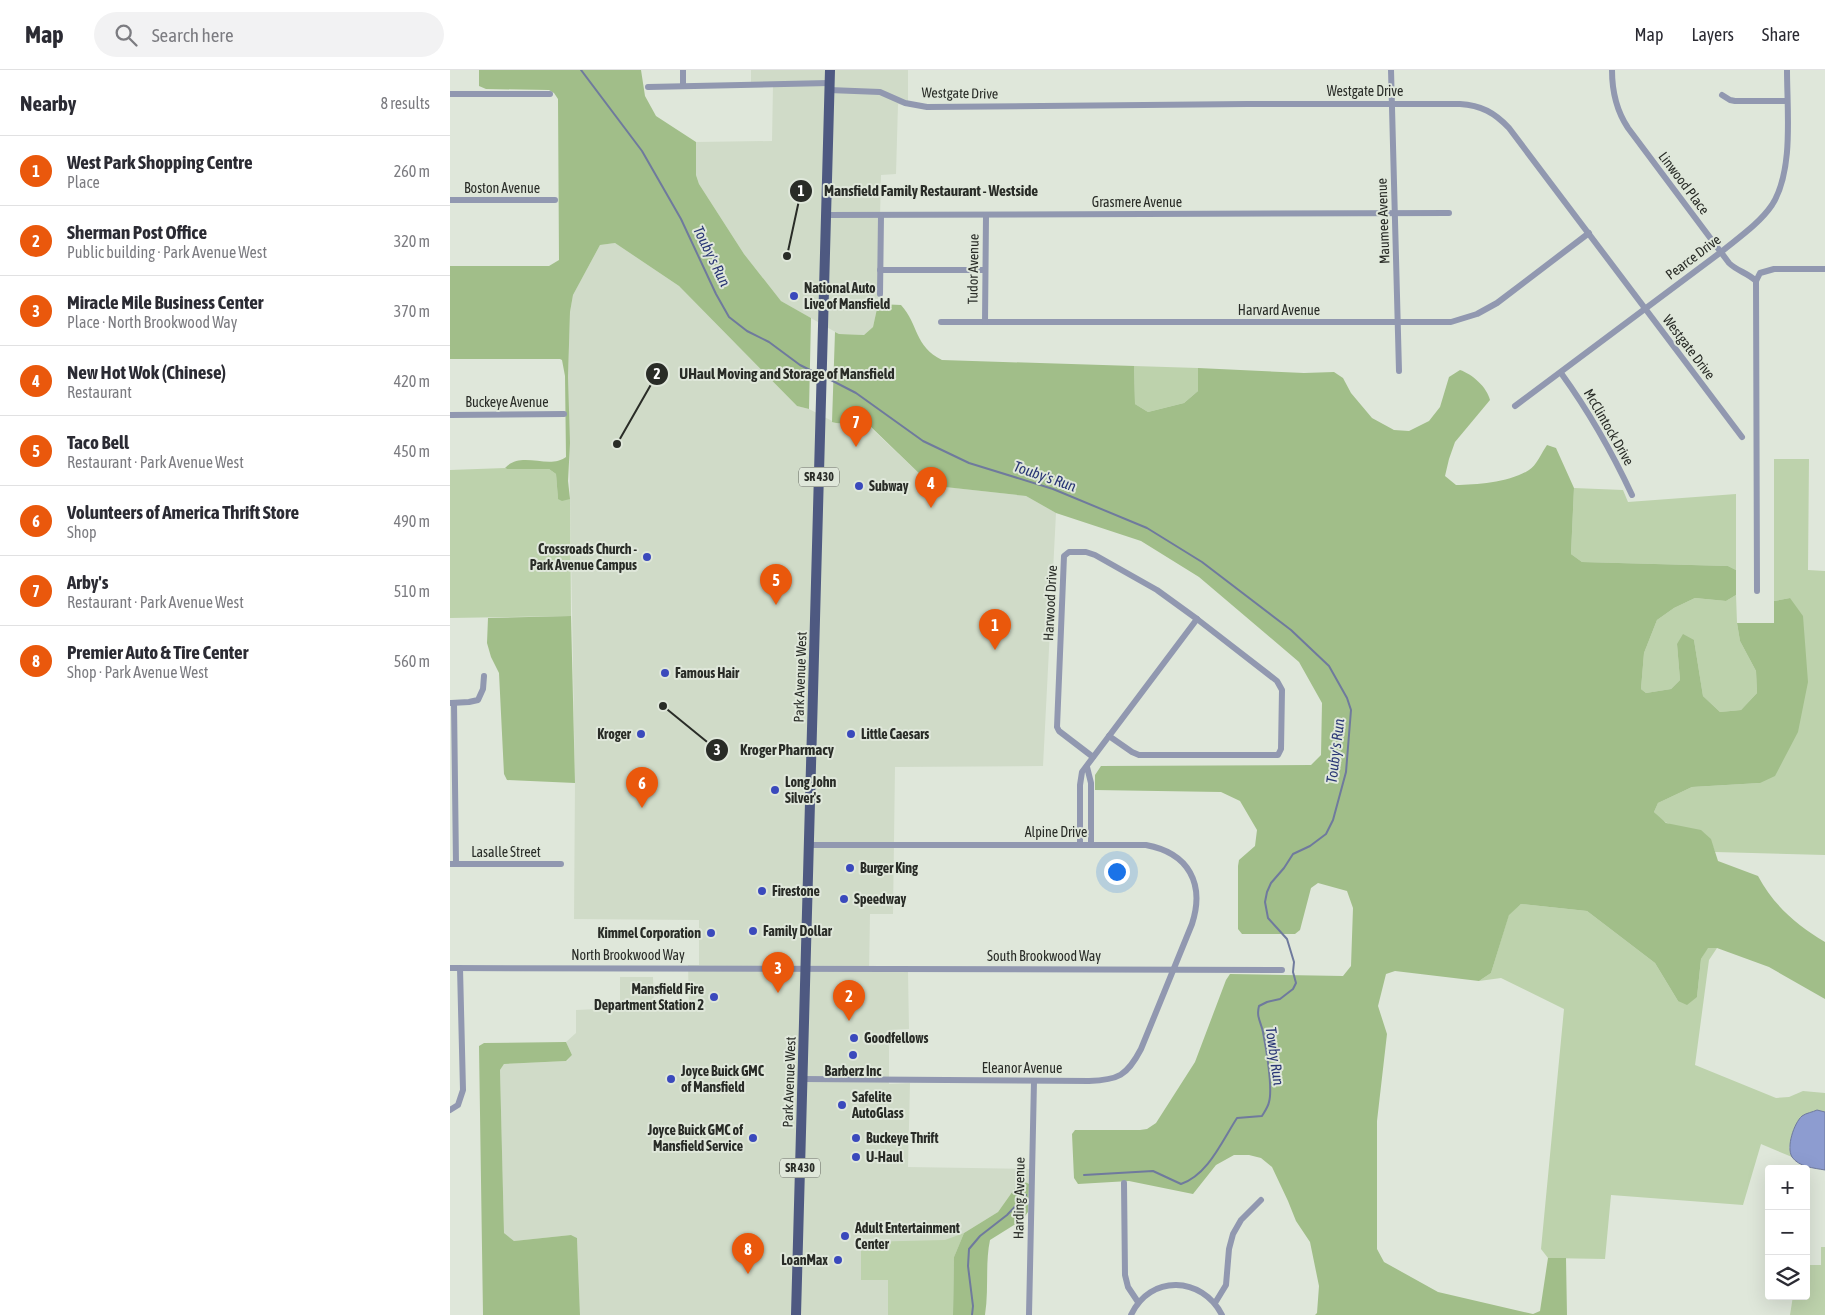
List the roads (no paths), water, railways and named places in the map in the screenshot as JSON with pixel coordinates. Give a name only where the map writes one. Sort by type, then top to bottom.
[{"type":"main road","name":"Park Avenue West","points":[[796,1315],[830,70]]},
{"type":"street","points":[[683,70],[683,86]]},
{"type":"street","name":"Maumee Avenue","points":[[1391,70],[1399,371]]},
{"type":"street","name":"Linwood Place","points":[[1612,70],[1614,96],[1624,122],[1721,252],[1733,266],[1756,281]]},
{"type":"street","name":"Pearce Drive","points":[[1516,406],[1721,252],[1759,220],[1771,206],[1782,184],[1786,163],[1787,70]]},
{"type":"street","name":"Westgate Drive","points":[[648,87],[829,87],[880,92],[905,103],[926,107],[1468,104],[1493,113],[1509,128],[1742,437]]},
{"type":"street","points":[[450,94],[550,94]]},
{"type":"street","points":[[1722,95],[1735,101],[1787,101]]},
{"type":"street","name":"Boston Avenue","points":[[450,200],[555,200]]},
{"type":"street","name":"Grasmere Avenue","points":[[826,215],[986,216],[1449,213]]},
{"type":"street","points":[[880,294],[881,216]]},
{"type":"street","name":"Tudor Avenue","points":[[985,322],[986,216]]},
{"type":"street","name":"Harvard Avenue","points":[[942,322],[1451,322],[1477,314],[1497,303],[1589,233]]},
{"type":"street","points":[[1757,591],[1756,281],[1760,273],[1771,269],[1825,269]]},
{"type":"street","points":[[880,270],[985,270]]},
{"type":"street","name":"McClintock Drive","points":[[1562,373],[1602,434],[1632,495]]},
{"type":"street","name":"Buckeye Avenue","points":[[450,415],[564,414]]},
{"type":"street","name":"Harwood Drive","points":[[1093,757],[1059,731],[1057,727],[1064,556],[1066,553],[1086,552],[1095,555],[1148,584],[1197,619],[1280,685],[1282,690],[1280,753],[1274,756],[1139,755],[1109,736]]},
{"type":"street","points":[[1080,845],[1080,785],[1082,772],[1197,619]]},
{"type":"street","points":[[453,864],[452,703],[475,701],[480,697],[484,689],[484,676]]},
{"type":"street","points":[[1087,767],[1090,783],[1090,845]]},
{"type":"street","name":"Alpine Drive","points":[[809,844],[1090,845],[1154,847],[1170,852],[1188,868],[1196,889],[1195,914],[1173,970]]},
{"type":"street","name":"Lasalle Street","points":[[453,864],[561,864]]},
{"type":"street","name":"North Brookwood Way","points":[[450,968],[806,968]]},
{"type":"street","points":[[450,1110],[455,1109],[461,1102],[463,1090],[460,968]]},
{"type":"street","name":"South Brookwood Way","points":[[806,968],[1282,970]]},
{"type":"street","name":"Eleanor Avenue","points":[[802,1079],[1034,1081],[1114,1079],[1126,1072],[1141,1050],[1173,970]]},
{"type":"street","name":"Harding Avenue","points":[[1030,1315],[1034,1081]]},
{"type":"street","points":[[1124,1184],[1125,1275],[1128,1287],[1138,1302]]},
{"type":"street","points":[[1214,1303],[1226,1286],[1229,1249],[1233,1234],[1241,1220],[1261,1200]]},
{"type":"street","points":[[1131,1315],[1138,1302],[1152,1292],[1174,1285],[1198,1289],[1214,1303],[1222,1315]]},
{"type":"water","points":[[1817,1110],[1825,1112],[1825,1170],[1799,1163],[1790,1153],[1790,1141],[1796,1124],[1804,1115]]},
{"type":"waterway","name":"Touby's Run","points":[[581,70],[642,151],[681,219],[716,294],[729,317],[747,331],[769,342],[800,365],[818,374]]},
{"type":"waterway","name":"Touby's Run","points":[[825,377],[856,393],[923,441],[969,463],[1053,489],[1147,528],[1202,562],[1291,630],[1329,666],[1347,698],[1351,710],[1346,772],[1333,820],[1326,834],[1310,846],[1293,854],[1271,883],[1267,892],[1265,902],[1268,918],[1287,939],[1294,962],[1293,972],[1296,983],[1293,989],[1280,999],[1267,1002],[1259,1006],[1258,1010],[1270,1078],[1269,1104],[1262,1116],[1237,1118],[1207,1165],[1191,1180],[1181,1184],[1153,1171],[1084,1175]]},
{"type":"waterway","name":"Towby Run","points":[[972,1315],[973,1306],[968,1266],[969,1249],[980,1236],[1007,1215],[1026,1195]]},
{"type":"place","name":"Mansfield Family Restaurant - Westside","points":[[787,256]]},
{"type":"place","name":"National Auto Live of Mansfield","points":[[794,296]]},
{"type":"place","name":"UHaul Moving and Storage of Mansfield","points":[[617,444]]},
{"type":"place","name":"Arby's","points":[[856,447]]},
{"type":"place","name":"Subway","points":[[859,486]]},
{"type":"place","name":"New Hot Wok (Chinese)","points":[[931,508]]},
{"type":"place","name":"Crossroads Church - Park Avenue Campus","points":[[647,557]]},
{"type":"place","name":"Taco Bell","points":[[776,605]]},
{"type":"place","name":"West Park Shopping Centre","points":[[995,650]]},
{"type":"place","name":"Famous Hair","points":[[665,673]]},
{"type":"place","name":"Kroger Pharmacy","points":[[663,706]]},
{"type":"place","name":"Kroger","points":[[641,734]]},
{"type":"place","name":"Little Caesars","points":[[851,734]]},
{"type":"place","name":"Long John Silver's","points":[[775,790]]},
{"type":"place","name":"Volunteers of America Thrift Store","points":[[642,808]]},
{"type":"place","name":"Burger King","points":[[850,868]]},
{"type":"place","name":"Firestone","points":[[762,891]]},
{"type":"place","name":"Speedway","points":[[844,899]]},
{"type":"place","name":"Family Dollar","points":[[753,931]]},
{"type":"place","name":"Kimmel Corporation","points":[[711,933]]},
{"type":"place","name":"Miracle Mile Business Center","points":[[778,993]]},
{"type":"place","name":"Mansfield Fire Department Station 2","points":[[714,997]]},
{"type":"place","name":"Sherman Post Office","points":[[849,1021]]},
{"type":"place","name":"Goodfellows","points":[[854,1038]]},
{"type":"place","name":"Barberz Inc","points":[[853,1055]]},
{"type":"place","name":"Joyce Buick GMC of Mansfield","points":[[671,1079]]},
{"type":"place","name":"Safelite AutoGlass","points":[[842,1105]]},
{"type":"place","name":"Joyce Buick GMC of Mansfield Service","points":[[753,1138]]},
{"type":"place","name":"Buckeye Thrift","points":[[856,1138]]},
{"type":"place","name":"U-Haul","points":[[856,1157]]},
{"type":"place","name":"Adult Entertainment Center","points":[[845,1236]]},
{"type":"place","name":"LoanMax","points":[[838,1260]]},
{"type":"place","name":"Premier Auto & Tire Center","points":[[748,1274]]}]
